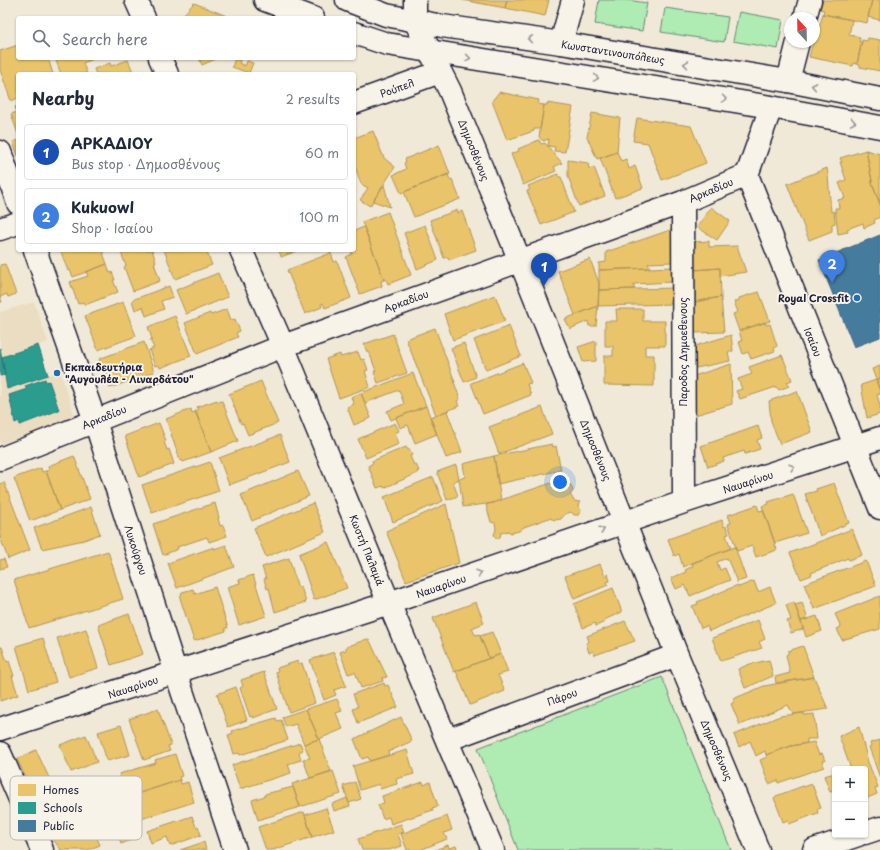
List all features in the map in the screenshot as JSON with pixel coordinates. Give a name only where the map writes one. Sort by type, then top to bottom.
[{"type":"street","points":[[136,0],[143,16]]},
{"type":"street","points":[[265,0],[308,16]]},
{"type":"street","name":"Κωνσταντινουπόλεως","points":[[347,0],[386,15],[415,10],[442,26],[561,43],[788,81],[880,99]]},
{"type":"street","points":[[561,43],[573,0]]},
{"type":"street","points":[[807,12],[810,0]]},
{"type":"street","name":"Δημοσθένους","points":[[415,10],[429,51],[450,91],[677,655],[758,850]]},
{"type":"street","points":[[356,34],[387,44],[771,107],[880,127]]},
{"type":"street","points":[[788,81],[796,48]]},
{"type":"street","points":[[161,60],[166,72]]},
{"type":"street","name":"Ρούπελ","points":[[356,102],[440,72]]},
{"type":"street","points":[[747,175],[771,107]]},
{"type":"street","points":[[0,152],[16,197]]},
{"type":"street","name":"Αρκαδίου","points":[[0,459],[283,346],[682,202],[747,175]]},
{"type":"street","name":"Ισαίου","points":[[747,175],[880,508]]},
{"type":"street","name":"Παροδος Δημοεθενους","points":[[682,202],[684,502]]},
{"type":"street","points":[[0,229],[16,224]]},
{"type":"street","name":"Λυκούργου","points":[[35,252],[95,421],[235,850]]},
{"type":"street","name":"Κωστή Παλαμά","points":[[243,252],[493,850]]},
{"type":"street","name":"Ναυαρίνου","points":[[0,729],[389,604],[684,502],[880,438]]},
{"type":"street","name":"Πάρου","points":[[447,740],[677,655]]},
{"type":"street","points":[[0,753],[10,776]]},
{"type":"street","points":[[868,832],[880,828]]},
{"type":"street","points":[[814,850],[849,838]]},
{"type":"street","points":[[38,840],[42,850]]},
{"type":"shaded area","name":"Εκπαιδευτήρια \"Αυγουλέα - Λιναρδάτου\"","points":[[34,302],[48,342],[2,357],[7,388],[60,371],[75,417],[0,444],[0,312]]},
{"type":"green space","points":[[599,0],[627,0],[647,3],[642,31],[595,24]]},
{"type":"green space","points":[[665,8],[728,17],[724,42],[661,32]]},
{"type":"green space","points":[[739,12],[783,20],[778,49],[733,41]]},
{"type":"green space","points":[[662,677],[731,850],[518,850],[478,748]]},
{"type":"building: Homes","points":[[462,0],[507,0],[505,8]]},
{"type":"building: Homes","points":[[507,0],[549,0],[545,16],[505,8]]},
{"type":"building: Homes","points":[[823,0],[872,0],[867,23],[823,14],[824,10],[820,9]]},
{"type":"building: Homes","points":[[872,0],[880,0],[880,20],[868,17]]},
{"type":"building: Homes","points":[[194,3],[227,16],[182,16]]},
{"type":"building: Homes","points":[[823,14],[852,20],[849,35],[860,37],[859,42],[862,42],[857,64],[854,63],[853,66],[809,57],[811,48],[820,48],[820,25]]},
{"type":"building: Homes","points":[[868,38],[880,40],[880,71],[860,67],[860,65],[857,64],[862,40],[867,41]]},
{"type":"building: Homes","points":[[16,46],[16,60],[49,60],[52,72],[16,72],[16,99],[11,101],[0,70],[0,51]]},
{"type":"building: Homes","points":[[56,60],[90,60],[83,63],[86,72],[60,72]]},
{"type":"building: Homes","points":[[128,60],[133,72],[95,72],[94,69],[110,63],[111,66]]},
{"type":"building: Homes","points":[[200,60],[213,60],[202,65]]},
{"type":"building: Homes","points":[[234,60],[240,60],[239,63],[245,66],[247,61],[253,63],[249,72],[232,67]]},
{"type":"building: Homes","points":[[499,92],[539,100],[538,104],[544,105],[540,129],[534,129],[534,131],[507,140],[492,101]]},
{"type":"building: Homes","points":[[547,103],[573,107],[565,152],[554,151],[555,147],[548,146],[549,139],[543,141],[539,137],[544,105],[547,105]]},
{"type":"building: Homes","points":[[16,112],[16,128],[11,114]]},
{"type":"building: Homes","points":[[592,113],[620,118],[617,152],[597,159],[587,137]]},
{"type":"building: Homes","points":[[637,118],[691,126],[706,163],[662,180],[648,143],[633,141]]},
{"type":"building: Homes","points":[[373,131],[384,158],[395,167],[370,206],[360,200],[368,188],[361,184],[356,169],[356,137]]},
{"type":"building: Homes","points":[[539,140],[541,144],[545,143],[562,163],[554,167],[556,171],[523,185],[511,154],[519,151],[518,149]]},
{"type":"building: Homes","points":[[16,141],[16,150],[13,142]]},
{"type":"building: Homes","points":[[439,145],[450,174],[401,193],[393,175],[406,169],[404,163],[406,162],[405,159]]},
{"type":"building: Homes","points":[[866,150],[880,154],[880,204],[873,186]]},
{"type":"building: Homes","points":[[866,150],[873,186],[880,204],[880,217],[874,220],[875,223],[864,228],[863,223],[847,229],[848,232],[838,234],[835,208],[839,208],[838,200],[845,198],[839,183],[846,180],[840,158]]},
{"type":"building: Homes","points":[[617,152],[621,161],[626,159],[629,169],[635,166],[643,188],[615,198],[600,158]]},
{"type":"building: Homes","points":[[568,160],[588,163],[589,169],[594,167],[605,196],[579,206],[568,176]]},
{"type":"building: Homes","points":[[827,168],[831,212],[834,211],[835,223],[832,224],[832,231],[809,240],[787,184]]},
{"type":"building: Homes","points":[[448,174],[450,180],[452,179],[460,199],[414,217],[404,192]]},
{"type":"building: Homes","points":[[558,174],[559,177],[561,177],[574,212],[541,225],[527,191],[530,190],[528,186]]},
{"type":"building: Homes","points":[[384,185],[390,207],[373,201]]},
{"type":"building: Homes","points":[[711,207],[730,221],[717,240],[697,227]]},
{"type":"building: Homes","points":[[458,210],[458,213],[462,211],[476,250],[449,260],[448,257],[444,258],[430,220]]},
{"type":"building: Homes","points":[[388,212],[411,275],[388,284],[386,279],[384,280],[362,222]]},
{"type":"building: Homes","points":[[425,225],[438,260],[417,269],[404,233]]},
{"type":"building: Homes","points":[[364,227],[384,280],[381,281],[382,286],[360,294],[346,257],[352,254],[352,252],[356,252],[356,230]]},
{"type":"building: Homes","points":[[676,228],[673,262],[648,263],[650,268],[599,270],[599,263],[606,262],[606,252]]},
{"type":"building: Homes","points":[[709,241],[709,247],[737,246],[746,272],[720,276],[720,268],[694,270],[693,242]]},
{"type":"building: Homes","points":[[61,252],[103,252],[107,264],[73,277],[70,270],[68,271]]},
{"type":"building: Homes","points":[[121,252],[153,252],[156,262],[154,263],[160,281],[133,291],[124,267],[126,266]]},
{"type":"building: Homes","points":[[165,252],[207,252],[212,265],[175,279]]},
{"type":"building: Homes","points":[[280,252],[295,252],[281,257]]},
{"type":"building: Homes","points":[[331,253],[334,262],[337,261],[351,298],[325,308],[323,303],[321,304],[322,307],[305,314],[287,270]]},
{"type":"building: Homes","points":[[590,259],[599,283],[598,306],[575,315],[558,271]]},
{"type":"building: Homes","points":[[5,264],[16,294],[8,297],[7,294],[0,297],[0,265]]},
{"type":"building: Homes","points":[[107,264],[110,273],[112,272],[115,280],[113,280],[118,292],[85,305],[83,302],[78,304],[70,282],[88,276],[86,272]]},
{"type":"building: Homes","points":[[673,267],[673,282],[634,284],[634,289],[599,290],[599,270]]},
{"type":"building: Homes","points":[[720,268],[721,297],[694,302],[694,270]]},
{"type":"building: Homes","points":[[218,273],[228,297],[186,314],[176,290]]},
{"type":"building: Homes","points":[[169,286],[173,297],[161,301],[164,309],[146,316],[143,307],[135,310],[132,300]]},
{"type":"building: Homes","points":[[676,288],[674,304],[598,306],[599,290]]},
{"type":"building: Homes","points":[[759,292],[770,321],[739,331],[733,314],[738,312],[734,302],[739,300],[739,298]]},
{"type":"building: Homes","points":[[495,295],[505,321],[453,340],[444,314]]},
{"type":"building: Homes","points":[[721,297],[724,332],[695,333],[694,302]]},
{"type":"building: Homes","points":[[123,302],[136,336],[98,350],[85,316]]},
{"type":"building: Homes","points":[[598,306],[596,326],[589,326],[588,321],[570,329],[565,319]]},
{"type":"building: Homes","points":[[227,309],[231,320],[235,319],[240,331],[236,333],[238,337],[197,354],[185,323],[210,313],[211,315]]},
{"type":"building: Homes","points":[[616,309],[643,309],[643,321],[665,321],[665,346],[645,346],[645,355],[654,355],[654,386],[604,385],[604,356],[613,356],[613,346],[605,346],[605,321],[617,321]]},
{"type":"building: Homes","points":[[175,316],[191,356],[160,368],[159,365],[155,366],[149,350],[154,348],[150,340],[152,339],[148,327]]},
{"type":"building: Homes","points":[[765,322],[766,325],[770,324],[777,346],[774,348],[775,351],[751,359],[748,352],[743,354],[739,342],[742,341],[739,331]]},
{"type":"building: Homes","points":[[509,326],[521,356],[486,370],[474,340]]},
{"type":"building: Homes","points":[[435,328],[460,399],[457,401],[459,406],[436,415],[406,339]]},
{"type":"building: Homes","points":[[393,334],[407,373],[378,383],[374,372],[376,371],[369,352],[367,352],[364,344]]},
{"type":"building: Homes","points":[[731,335],[733,351],[728,352],[730,361],[696,368],[695,346]]},
{"type":"building: Homes","points":[[596,341],[596,361],[583,362],[578,347]]},
{"type":"building: Homes","points":[[144,342],[154,372],[110,388],[99,359]]},
{"type":"building: Homes","points":[[464,343],[476,377],[464,382],[451,348]]},
{"type":"building: Homes","points":[[358,352],[361,360],[364,359],[368,370],[365,371],[370,387],[339,398],[326,359],[340,354],[341,357]]},
{"type":"building: Homes","points":[[782,355],[792,380],[787,382],[789,386],[779,390],[776,387],[740,399],[736,391],[742,389],[738,379],[752,374],[749,367]]},
{"type":"building: Homes","points":[[523,363],[531,383],[527,384],[531,395],[483,414],[471,383]]},
{"type":"building: Homes","points":[[731,364],[732,404],[695,415],[694,376]]},
{"type":"building: Homes","points":[[880,366],[880,378],[876,380],[872,369]]},
{"type":"building: Homes","points":[[413,373],[426,406],[391,420],[387,411],[404,404],[399,390],[365,403],[361,393]]},
{"type":"building: Homes","points":[[880,378],[880,391],[876,380]]},
{"type":"building: Homes","points":[[876,380],[880,391],[880,394],[877,395],[880,405],[880,414],[867,418],[861,385]]},
{"type":"building: Homes","points":[[261,381],[278,423],[248,435],[243,423],[241,424],[229,394]]},
{"type":"building: Homes","points":[[797,391],[812,432],[780,444],[771,421],[769,401]]},
{"type":"building: Homes","points":[[361,393],[371,418],[354,425],[347,407],[354,404],[351,397]]},
{"type":"building: Homes","points":[[217,400],[217,402],[222,401],[238,441],[211,452],[195,411],[198,410],[197,407]]},
{"type":"building: Homes","points":[[426,406],[437,434],[415,443],[408,425],[400,428],[396,418]]},
{"type":"building: Homes","points":[[542,407],[552,434],[499,454],[489,427]]},
{"type":"building: Homes","points":[[191,409],[192,413],[196,412],[211,452],[183,462],[182,460],[180,461],[166,419]]},
{"type":"building: Homes","points":[[447,411],[462,452],[446,458],[430,417]]},
{"type":"building: Homes","points":[[159,423],[166,441],[164,442],[167,450],[169,449],[174,464],[139,477],[125,436]]},
{"type":"building: Homes","points":[[395,423],[399,431],[395,433],[399,444],[366,458],[358,439]]},
{"type":"building: Homes","points":[[758,426],[762,438],[757,440],[760,449],[745,454],[744,451],[723,458],[724,461],[708,467],[701,446]]},
{"type":"building: Homes","points":[[280,435],[290,462],[229,485],[219,458]]},
{"type":"building: Homes","points":[[552,444],[553,447],[556,446],[561,470],[498,484],[494,456]]},
{"type":"building: Homes","points":[[406,447],[410,450],[412,455],[410,456],[414,465],[416,464],[419,471],[417,471],[418,473],[384,488],[383,486],[377,488],[368,466],[373,463],[372,461]]},
{"type":"building: Homes","points":[[74,456],[90,499],[60,510],[46,471],[49,470],[48,466]]},
{"type":"building: Homes","points":[[494,456],[501,500],[494,503],[463,507],[459,479],[465,477],[463,464]]},
{"type":"building: Homes","points":[[210,462],[219,491],[152,513],[142,485]]},
{"type":"building: Homes","points":[[456,465],[459,479],[453,482],[458,496],[447,500],[437,472]]},
{"type":"building: Homes","points":[[41,468],[42,472],[46,471],[60,510],[30,521],[14,478]]},
{"type":"building: Homes","points":[[298,471],[309,496],[252,521],[241,495]]},
{"type":"building: Homes","points":[[433,477],[443,501],[393,522],[384,497]]},
{"type":"building: Homes","points":[[566,478],[567,484],[571,485],[573,491],[570,494],[574,501],[580,502],[578,505],[581,511],[579,515],[574,515],[571,512],[565,514],[561,519],[555,520],[549,518],[524,527],[519,531],[511,533],[508,531],[501,533],[500,537],[497,539],[494,535],[496,529],[495,523],[491,522],[486,505]]},
{"type":"building: Homes","points":[[4,482],[30,550],[8,559],[0,537],[0,484]]},
{"type":"building: Homes","points":[[834,483],[849,523],[820,536],[805,494],[817,491],[816,489]]},
{"type":"building: Homes","points":[[793,494],[807,533],[775,543],[762,506],[769,504],[768,502]]},
{"type":"building: Homes","points":[[215,503],[220,526],[223,525],[227,536],[209,542],[207,537],[177,547],[178,549],[163,555],[153,524]]},
{"type":"building: Homes","points":[[313,503],[325,532],[266,557],[254,528]]},
{"type":"building: Homes","points":[[446,504],[459,563],[406,581],[386,531]]},
{"type":"building: Homes","points":[[757,505],[759,511],[763,510],[777,550],[756,557],[752,546],[737,551],[728,524],[731,523],[728,515]]},
{"type":"building: Homes","points":[[91,507],[100,534],[84,540],[42,549],[34,528]]},
{"type":"building: Homes","points":[[722,520],[724,527],[726,526],[729,534],[726,535],[731,548],[683,567],[679,554],[674,556],[668,539]]},
{"type":"building: Homes","points":[[852,529],[862,555],[849,560],[848,558],[811,573],[812,575],[801,579],[790,553]]},
{"type":"building: Homes","points":[[328,542],[347,588],[314,600],[299,554]]},
{"type":"building: Homes","points":[[226,545],[234,567],[177,588],[168,563],[214,547],[214,549]]},
{"type":"building: Homes","points":[[735,547],[746,579],[737,582],[727,558],[717,562],[720,570],[725,568],[730,580],[690,596],[685,585],[676,589],[671,578],[686,572],[685,570],[693,566],[692,563]]},
{"type":"building: Homes","points":[[108,551],[123,599],[29,628],[14,580]]},
{"type":"building: Homes","points":[[289,558],[298,588],[301,587],[306,602],[275,612],[269,588],[267,589],[264,579],[266,579],[262,567]]},
{"type":"building: Homes","points":[[4,559],[7,567],[0,569],[0,560]]},
{"type":"building: Homes","points":[[866,561],[876,586],[814,609],[804,584]]},
{"type":"building: Homes","points":[[600,564],[605,576],[608,574],[610,581],[607,582],[608,585],[574,599],[565,576]]},
{"type":"building: Homes","points":[[253,575],[266,616],[239,625],[227,587],[240,583],[239,580]]},
{"type":"building: Homes","points":[[754,581],[758,592],[770,587],[776,603],[709,631],[707,626],[701,628],[692,606],[698,604],[697,602],[738,585],[739,587]]},
{"type":"building: Homes","points":[[215,587],[228,628],[225,628],[226,631],[194,641],[180,598],[182,592],[193,589],[195,594]]},
{"type":"building: Homes","points":[[613,588],[622,612],[604,620],[605,622],[596,626],[595,623],[583,628],[574,604]]},
{"type":"building: Homes","points":[[880,596],[880,629],[842,640],[837,629],[841,627],[835,614]]},
{"type":"building: Homes","points":[[476,602],[484,623],[472,628],[475,635],[479,634],[489,658],[454,672],[433,618]]},
{"type":"building: Homes","points":[[794,602],[803,629],[791,633],[787,621],[791,620],[786,605]]},
{"type":"building: Homes","points":[[802,603],[808,619],[801,621],[795,605]]},
{"type":"building: Homes","points":[[129,614],[143,654],[111,665],[98,625]]},
{"type":"building: Homes","points":[[817,616],[822,631],[806,637],[801,621]]},
{"type":"building: Homes","points":[[758,620],[765,639],[759,642],[762,648],[721,661],[712,638]]},
{"type":"building: Homes","points":[[625,621],[635,641],[595,655],[593,651],[589,653],[586,643],[589,641],[587,636]]},
{"type":"building: Homes","points":[[86,629],[98,668],[69,677],[57,638]]},
{"type":"building: Homes","points":[[492,632],[501,654],[489,658],[480,636]]},
{"type":"building: Homes","points":[[43,638],[56,682],[29,690],[16,646]]},
{"type":"building: Homes","points":[[367,639],[370,641],[387,677],[382,678],[383,681],[361,688],[355,672],[348,674],[340,652],[346,650],[346,647]]},
{"type":"building: Homes","points":[[803,646],[814,677],[776,683],[775,677],[790,673],[786,655],[788,654],[788,651]]},
{"type":"building: Homes","points":[[0,647],[2,647],[7,662],[9,661],[18,695],[0,701]]},
{"type":"building: Homes","points":[[334,652],[346,686],[334,690],[336,695],[324,700],[310,660]]},
{"type":"building: Homes","points":[[501,654],[508,672],[498,675],[505,691],[470,705],[456,671]]},
{"type":"building: Homes","points":[[769,660],[773,676],[745,688],[738,669],[750,664]]},
{"type":"building: Homes","points":[[298,661],[298,664],[302,663],[315,703],[289,712],[276,672],[278,671],[277,668]]},
{"type":"building: Homes","points":[[264,672],[277,709],[253,718],[252,716],[250,717],[240,688],[243,686],[241,680]]},
{"type":"building: Homes","points":[[814,677],[828,709],[793,714],[788,705],[740,725],[731,704],[734,702],[733,699],[764,686]]},
{"type":"building: Homes","points":[[384,683],[385,686],[388,685],[398,707],[358,723],[353,709],[358,707],[353,694]]},
{"type":"building: Homes","points":[[236,687],[247,720],[228,727],[217,694]]},
{"type":"building: Homes","points":[[337,699],[342,711],[336,713],[343,729],[319,739],[306,709]]},
{"type":"building: Homes","points":[[158,709],[171,745],[168,746],[170,751],[144,760],[129,719]]},
{"type":"building: Homes","points":[[306,709],[319,739],[304,744],[296,724],[286,727],[282,717]]},
{"type":"building: Homes","points":[[804,713],[804,715],[814,714],[817,739],[807,739],[807,743],[791,746],[766,755],[765,751],[756,756],[750,741],[739,747],[734,735],[780,716]]},
{"type":"building: Homes","points":[[401,717],[412,741],[388,752],[389,755],[370,761],[368,757],[362,759],[354,739]]},
{"type":"building: Homes","points":[[276,718],[277,721],[281,720],[288,740],[240,755],[239,753],[234,754],[228,735],[233,733],[232,731]]},
{"type":"building: Homes","points":[[121,725],[130,755],[107,761],[98,732]]},
{"type":"building: Homes","points":[[859,727],[868,762],[878,787],[875,788],[877,794],[868,798],[868,766],[850,766],[839,736]]},
{"type":"building: Homes","points":[[86,735],[97,762],[71,772],[60,745]]},
{"type":"building: Homes","points":[[319,739],[331,771],[310,778],[303,759],[310,758],[304,744]]},
{"type":"building: Homes","points":[[880,740],[880,778],[869,747],[871,746],[870,743]]},
{"type":"building: Homes","points":[[814,742],[819,755],[822,753],[825,761],[822,761],[824,767],[778,783],[778,780],[769,784],[760,760],[767,757],[766,755],[791,746]]},
{"type":"building: Homes","points":[[300,743],[303,750],[299,752],[301,760],[288,764],[291,773],[240,789],[232,765]]},
{"type":"building: Homes","points":[[36,750],[48,776],[25,776],[17,759]]},
{"type":"building: Homes","points":[[407,750],[414,774],[396,779],[397,784],[380,789],[379,784],[360,790],[353,766]]},
{"type":"building: Homes","points":[[175,754],[182,776],[179,777],[180,780],[142,792],[142,776],[120,776],[119,774],[156,763],[155,760]]},
{"type":"building: Homes","points":[[333,771],[341,794],[300,807],[292,784]]},
{"type":"building: Homes","points":[[832,774],[832,792],[830,792],[824,776]]},
{"type":"building: Homes","points":[[180,780],[181,784],[188,782],[194,802],[142,819],[142,792]]},
{"type":"building: Homes","points":[[355,782],[361,799],[349,803],[343,786]]},
{"type":"building: Homes","points":[[423,782],[424,785],[430,782],[438,806],[432,808],[433,810],[391,824],[389,817],[383,819],[378,805],[384,803],[382,796]]},
{"type":"building: Homes","points":[[812,784],[821,808],[817,809],[818,813],[789,824],[788,820],[783,822],[774,798],[803,786]]},
{"type":"building: Homes","points":[[293,787],[300,807],[258,820],[252,800],[265,796],[265,794]]},
{"type":"building: Homes","points":[[347,798],[350,806],[334,811],[332,804]]},
{"type":"building: Homes","points":[[326,808],[334,830],[312,837],[305,815]]},
{"type":"building: Homes","points":[[304,812],[312,837],[273,850],[266,850],[258,827]]},
{"type":"building: Homes","points":[[192,816],[201,835],[170,846],[167,837],[151,843],[147,831]]},
{"type":"building: Homes","points":[[447,816],[452,830],[444,833],[447,839],[420,850],[407,850],[401,834]]},
{"type":"building: Homes","points":[[401,824],[404,832],[398,834],[402,846],[389,850],[362,850],[358,839]]},
{"type":"building: Homes","points":[[54,840],[98,840],[100,845],[88,850],[61,850]]},
{"type":"building: Homes","points":[[120,840],[132,840],[121,844]]},
{"type":"building: Homes","points":[[204,842],[206,850],[180,850]]},
{"type":"building: Homes","points":[[448,845],[449,848],[456,846],[458,850],[435,850]]},
{"type":"building: Schools","points":[[38,345],[48,375],[7,389],[2,357]]},
{"type":"building: Schools","points":[[0,348],[5,375],[0,376]]},
{"type":"building: Schools","points":[[45,379],[46,382],[49,381],[59,410],[20,425],[19,421],[15,423],[9,395],[27,389],[25,386]]},
{"type":"building: Public","name":"Royal Crossfit","points":[[880,235],[880,337],[854,347],[819,260]]},
{"type":"place","name":"Kukuowl","points":[[832,283]]},
{"type":"place","name":"ΑΡΚΑΔΙΟΥ","points":[[544,286]]},
{"type":"place","name":"Royal Crossfit","points":[[857,298]]},
{"type":"place","name":"Εκπαιδευτήρια \"Αυγουλέα - Λιναρδάτου\"","points":[[57,373]]}]
